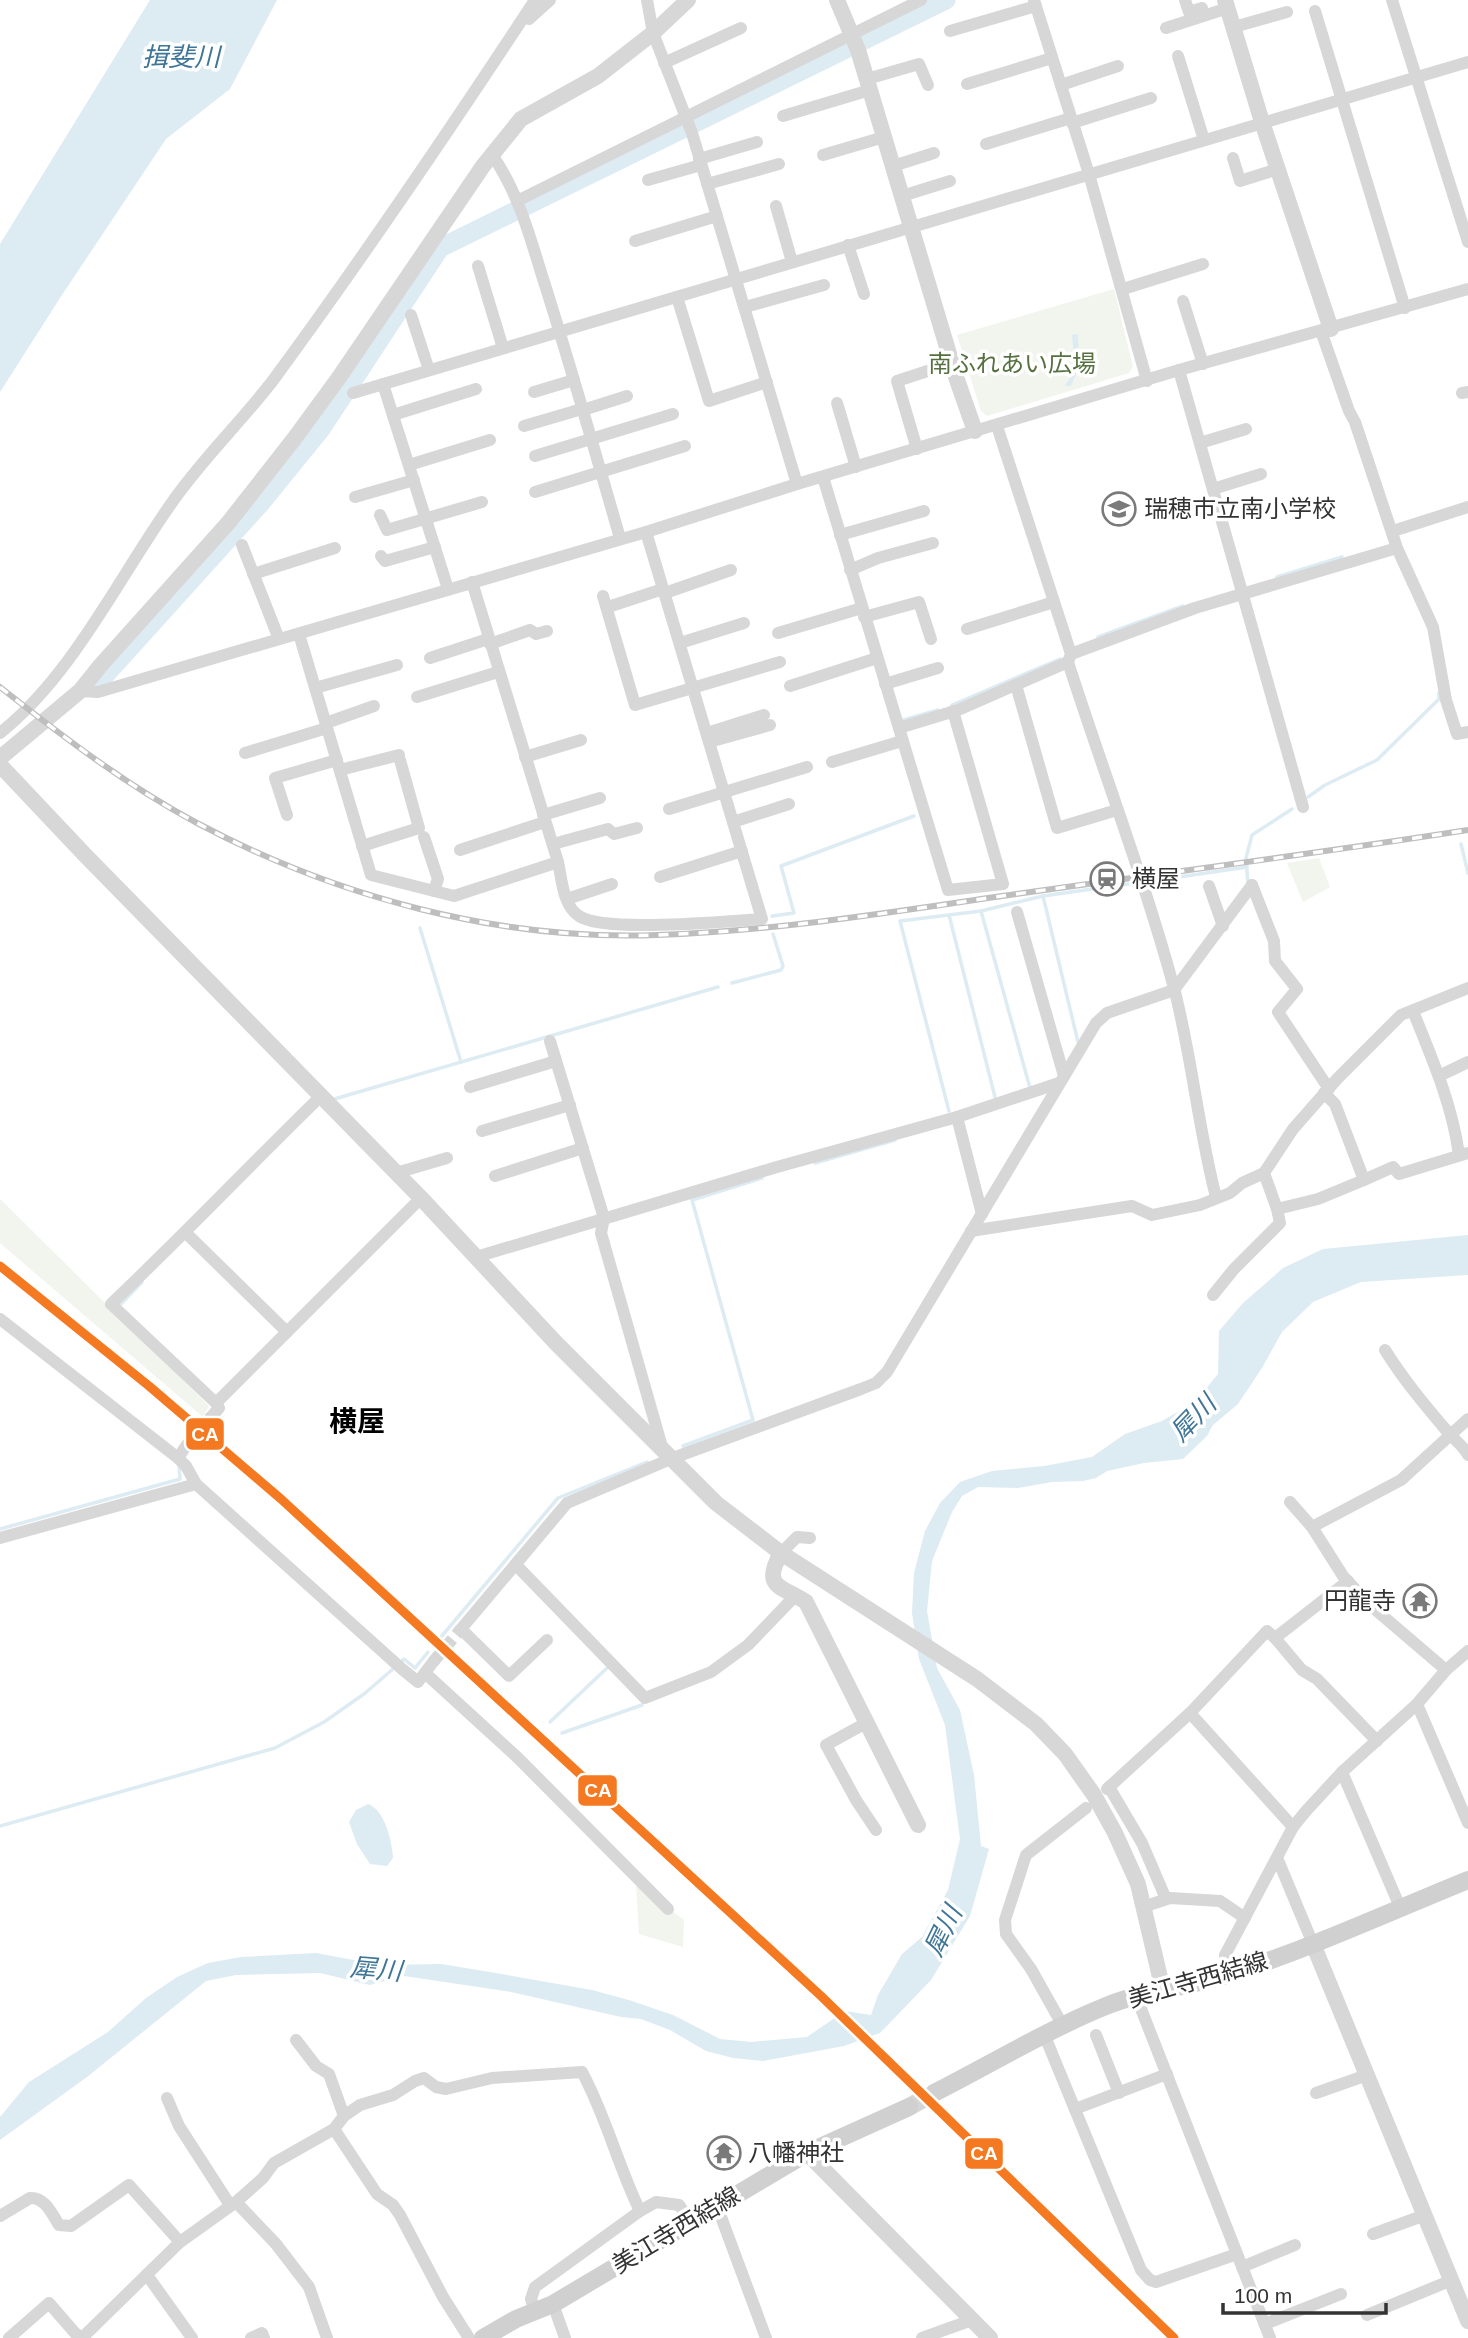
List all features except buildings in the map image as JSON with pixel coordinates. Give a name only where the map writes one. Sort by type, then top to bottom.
[{"type":"main road","name":"美江寺西結線","points":[[934,2093],[1044,2034],[1106,2006],[1228,1974],[1313,1944],[1468,1880]]},
{"type":"main road","name":"美江寺西結線","points":[[484,2338],[496,2329],[554,2304],[807,2153],[909,2107]]},
{"type":"street","points":[[0,733],[20,718],[52,682],[174,499],[251,409],[294,351],[427,164],[535,0]]},
{"type":"street","points":[[515,30],[550,0]]},
{"type":"street","points":[[647,0],[653,33],[701,162],[797,484]]},
{"type":"street","points":[[0,758],[80,691],[229,522],[338,379],[492,155],[521,119],[598,76],[653,33],[688,0]]},
{"type":"street","points":[[837,0],[858,50],[975,431]]},
{"type":"street","points":[[517,201],[921,0]]},
{"type":"street","points":[[1185,0],[1189,12],[1226,3]]},
{"type":"street","points":[[1392,0],[1468,242]]},
{"type":"street","points":[[950,31],[1035,3],[1089,174],[1147,381]]},
{"type":"street","points":[[1226,3],[1326,330],[1397,548],[1433,627],[1446,700],[1457,734],[1468,732]]},
{"type":"street","points":[[1166,28],[1226,3]]},
{"type":"street","points":[[1315,11],[1405,308]]},
{"type":"street","points":[[1234,27],[1287,12]]},
{"type":"street","points":[[664,63],[741,29]]},
{"type":"street","points":[[1178,56],[1204,140]]},
{"type":"street","points":[[967,84],[1052,58]]},
{"type":"street","points":[[353,393],[1468,62]]},
{"type":"street","points":[[783,116],[919,64],[928,85]]},
{"type":"street","points":[[1061,85],[1118,66]]},
{"type":"street","points":[[986,144],[1151,98]]},
{"type":"street","points":[[823,155],[884,136]]},
{"type":"street","points":[[648,180],[757,142]]},
{"type":"street","points":[[893,166],[934,153]]},
{"type":"street","points":[[492,155],[508,177],[517,201],[574,380],[620,538]]},
{"type":"street","points":[[1233,158],[1240,181],[1278,169]]},
{"type":"street","points":[[707,184],[779,164]]},
{"type":"street","points":[[902,195],[950,181]]},
{"type":"street","points":[[776,205],[792,262]]},
{"type":"street","points":[[635,240],[717,216]]},
{"type":"street","points":[[848,245],[864,294]]},
{"type":"street","points":[[1122,289],[1203,264]]},
{"type":"street","points":[[478,266],[503,348]]},
{"type":"street","points":[[745,307],[824,285]]},
{"type":"street","points":[[80,691],[98,692],[299,634],[1179,370],[1468,289]]},
{"type":"street","points":[[677,297],[709,401],[767,382]]},
{"type":"street","points":[[1183,301],[1203,364]]},
{"type":"street","points":[[411,315],[429,370]]},
{"type":"street","points":[[917,449],[897,381],[952,363]]},
{"type":"street","points":[[1179,370],[1303,807]]},
{"type":"street","points":[[534,392],[574,380]]},
{"type":"street","points":[[383,384],[449,589]]},
{"type":"street","points":[[393,415],[476,389]]},
{"type":"street","points":[[524,426],[627,396]]},
{"type":"street","points":[[837,403],[856,467]]},
{"type":"street","points":[[535,456],[673,414]]},
{"type":"street","points":[[997,426],[1174,990],[1204,1152],[1216,1197]]},
{"type":"street","points":[[1199,443],[1246,429]]},
{"type":"street","points":[[409,465],[490,440]]},
{"type":"street","points":[[535,492],[685,446]]},
{"type":"street","points":[[1213,489],[1261,474]]},
{"type":"street","points":[[823,477],[948,890],[1003,884],[953,711]]},
{"type":"street","points":[[355,497],[414,480]]},
{"type":"street","points":[[380,515],[387,530],[428,524],[483,506]]},
{"type":"street","points":[[1393,531],[1468,507]]},
{"type":"street","points":[[839,535],[923,511]]},
{"type":"street","points":[[472,582],[569,906],[580,918],[604,924],[695,924],[762,919],[646,532]]},
{"type":"street","points":[[850,570],[878,558],[933,543]]},
{"type":"street","points":[[242,545],[279,639]]},
{"type":"street","points":[[381,556],[385,561],[435,547]]},
{"type":"street","points":[[253,574],[335,548]]},
{"type":"street","points":[[832,762],[1016,685],[1069,658],[1147,625],[1242,593],[1397,548]]},
{"type":"street","points":[[731,570],[664,591],[606,601],[635,705],[780,662]]},
{"type":"street","points":[[778,633],[863,612],[919,602],[931,639]]},
{"type":"street","points":[[967,629],[1054,602]]},
{"type":"street","points":[[680,643],[744,623]]},
{"type":"street","points":[[430,657],[530,630],[537,634],[547,631]]},
{"type":"street","points":[[299,634],[371,875],[454,896],[558,862]]},
{"type":"street","points":[[790,686],[877,658]]},
{"type":"street","points":[[315,688],[397,665]]},
{"type":"street","points":[[885,684],[938,668]]},
{"type":"street","points":[[417,697],[498,672]]},
{"type":"street","points":[[1016,685],[1057,828],[1117,810]]},
{"type":"street","points":[[245,753],[374,706]]},
{"type":"street","points":[[708,738],[767,720]]},
{"type":"street","points":[[525,757],[582,740]]},
{"type":"street","points":[[287,815],[275,778],[338,765],[399,758],[419,828],[362,846]]},
{"type":"street","points":[[0,765],[421,1198],[620,1409],[668,1452],[716,1503],[781,1553],[977,1679],[1037,1724],[1065,1754],[1094,1795],[1115,1833],[1138,1884],[1163,1990]]},
{"type":"street","points":[[669,809],[807,767]]},
{"type":"street","points":[[460,850],[600,798]]},
{"type":"street","points":[[734,825],[789,808]]},
{"type":"street","points":[[552,844],[608,829],[614,834],[637,828]]},
{"type":"street","points":[[424,837],[438,879],[434,891]]},
{"type":"street","points":[[660,877],[742,851]]},
{"type":"street","points":[[567,899],[612,884]]},
{"type":"street","points":[[547,1640],[509,1676],[461,1629],[517,1566],[567,1503],[668,1452],[876,1383],[893,1364],[1096,1023],[1107,1013],[1174,990],[1252,885],[1274,941],[1275,961],[1297,989],[1278,1012],[1335,1104],[1364,1180]]},
{"type":"street","points":[[1209,886],[1223,926]]},
{"type":"street","points":[[1017,912],[1062,1079]]},
{"type":"street","points":[[971,1231],[1132,1206],[1152,1215],[1200,1205],[1230,1193],[1242,1183],[1264,1173],[1293,1129],[1326,1091],[1401,1015],[1468,988]]},
{"type":"street","points":[[1277,1209],[1318,1199],[1393,1167],[1399,1174],[1464,1154],[1439,1076],[1413,1011]]},
{"type":"street","points":[[550,1041],[604,1218],[601,1233],[668,1452]]},
{"type":"street","points":[[470,1087],[556,1061]]},
{"type":"street","points":[[1439,1076],[1468,1062]]},
{"type":"street","points":[[476,1256],[957,1117],[1062,1079]]},
{"type":"street","points":[[211,1417],[219,1408],[216,1404],[111,1304],[186,1233],[249,1166],[320,1097]]},
{"type":"street","points":[[482,1131],[570,1105]]},
{"type":"street","points":[[957,1117],[982,1214]]},
{"type":"street","points":[[495,1176],[583,1148]]},
{"type":"street","points":[[396,1173],[447,1158]]},
{"type":"street","points":[[1213,1295],[1234,1269],[1280,1223],[1264,1173]]},
{"type":"street","points":[[216,1404],[421,1198]]},
{"type":"street","points":[[186,1233],[287,1332]]},
{"type":"street","points":[[0,1319],[178,1458],[196,1484],[418,1682],[433,1662]]},
{"type":"street","points":[[1385,1350],[1401,1375],[1449,1435],[1462,1444],[1468,1455]]},
{"type":"street","points":[[1312,1527],[1401,1480],[1468,1419]]},
{"type":"street","points":[[178,1458],[187,1446]]},
{"type":"street","points":[[0,1538],[196,1484]]},
{"type":"street","points":[[1290,1502],[1312,1527],[1348,1581],[1370,1605],[1446,1670]]},
{"type":"street","points":[[810,1538],[796,1537],[772,1568],[773,1577],[778,1587],[806,1602],[919,1825]]},
{"type":"street","points":[[517,1566],[645,1698],[711,1672],[748,1645],[796,1595]]},
{"type":"street","points":[[1275,1638],[1348,1581]]},
{"type":"street","points":[[1166,1899],[1142,1843],[1108,1788],[1190,1713],[1267,1631],[1301,1670],[1317,1679],[1377,1741]]},
{"type":"street","points":[[1228,1974],[1225,1955],[1278,1860],[1293,1827],[1342,1772],[1418,1704],[1446,1670],[1468,1651]]},
{"type":"street","points":[[425,1673],[518,1758],[668,1909]]},
{"type":"street","points":[[1418,1704],[1468,1823]]},
{"type":"street","points":[[1190,1713],[1293,1827]]},
{"type":"street","points":[[866,1723],[826,1745],[876,1830]]},
{"type":"street","points":[[1342,1772],[1400,1908]]},
{"type":"street","points":[[1063,2026],[1031,1969],[1006,1934],[1005,1920],[1026,1855],[1086,1808]]},
{"type":"street","points":[[1278,1860],[1468,2322]]},
{"type":"street","points":[[1143,1906],[1166,1899],[1220,1901],[1245,1918]]},
{"type":"street","points":[[1136,1996],[1270,2338]]},
{"type":"street","points":[[1044,2034],[1142,2270],[1150,2280],[1156,2282],[1237,2254]]},
{"type":"street","points":[[1096,2035],[1119,2093]]},
{"type":"street","points":[[296,2040],[316,2066],[329,2074],[344,2116]]},
{"type":"street","points":[[9,2338],[49,2303],[81,2338],[180,2242],[263,2178],[274,2163],[334,2129],[344,2116],[360,2105],[393,2095],[425,2078],[436,2088],[446,2089],[492,2078],[582,2072],[595,2096],[626,2183],[640,2211]]},
{"type":"street","points":[[1075,2109],[1167,2074]]},
{"type":"street","points":[[1316,2093],[1367,2075]]},
{"type":"street","points":[[167,2098],[179,2126],[233,2203],[276,2244],[309,2287],[327,2338]]},
{"type":"street","points":[[334,2129],[377,2194],[401,2214],[443,2297],[469,2338]]},
{"type":"street","points":[[807,2153],[990,2338]]},
{"type":"street","points":[[0,2216],[36,2197],[43,2201],[59,2225],[71,2226],[129,2185],[180,2242]]},
{"type":"street","points":[[535,2311],[531,2300],[535,2287],[640,2211],[656,2202],[679,2205],[690,2221]]},
{"type":"street","points":[[717,2206],[766,2338]]},
{"type":"street","points":[[1373,2234],[1425,2215]]},
{"type":"street","points":[[1242,2267],[1295,2245]]},
{"type":"street","points":[[147,2275],[192,2338]]},
{"type":"street","points":[[1367,2315],[1452,2280]]},
{"type":"street","points":[[1265,2323],[1341,2294]]},
{"type":"street","points":[[554,2304],[565,2338]]},
{"type":"street","points":[[922,2338],[972,2320]]},
{"type":"street","points":[[251,2338],[262,2333],[264,2338]]},
{"type":"green space","name":"南ふれあい広場","points":[[1114,289],[1133,367],[1129,373],[987,416],[981,411],[957,335]]},
{"type":"green space","points":[[1319,858],[1330,887],[1303,902],[1287,863]]},
{"type":"green space","points":[[0,1199],[209,1406],[203,1417],[0,1243]]},
{"type":"green space","points":[[636,1884],[684,1920],[683,1947],[639,1934]]},
{"type":"water","name":"揖斐川","points":[[150,0],[277,0],[230,89],[166,139],[0,392],[0,244]]},
{"type":"water","points":[[1078,334],[1079,367],[1071,386],[1065,386],[1075,369],[1072,335]]},
{"type":"water","name":"犀川","points":[[1468,1235],[1468,1275],[1361,1282],[1313,1302],[1282,1332],[1238,1404],[1213,1425],[1207,1436],[1183,1459],[1144,1463],[1107,1471],[1096,1478],[1083,1481],[1052,1482],[1018,1488],[978,1487],[962,1496],[952,1512],[932,1561],[927,1611],[937,1668],[960,1710],[974,1775],[981,1846],[989,1849],[970,1916],[931,1980],[880,2033],[844,2046],[763,2061],[733,2058],[706,2051],[670,2030],[641,2019],[621,2017],[511,1992],[404,1976],[370,1985],[320,1973],[236,1975],[206,1981],[87,2077],[0,2140],[0,2117],[29,2082],[108,2032],[146,1998],[177,1977],[208,1963],[241,1957],[316,1953],[381,1965],[441,1964],[490,1972],[592,1990],[673,2015],[720,2039],[751,2042],[807,2037],[845,2011],[871,2015],[878,1995],[902,1954],[922,1937],[948,1890],[960,1839],[945,1725],[919,1659],[912,1613],[914,1573],[925,1531],[940,1503],[960,1482],[992,1471],[1044,1466],[1092,1457],[1125,1434],[1162,1421],[1195,1402],[1218,1374],[1219,1331],[1243,1303],[1283,1268],[1323,1249]]},
{"type":"water","points":[[368,1804],[379,1813],[389,1835],[393,1858],[387,1866],[370,1864],[357,1844],[349,1822],[356,1810]]},
{"type":"waterway","points":[[101,680],[260,504],[321,429],[440,248],[946,0]]},
{"type":"waterway","points":[[1277,577],[1342,557]]},
{"type":"waterway","points":[[1098,637],[1183,606]]},
{"type":"waterway","points":[[952,705],[1060,659]]},
{"type":"waterway","points":[[1308,797],[1325,785],[1377,760],[1439,699],[1439,693]]},
{"type":"waterway","points":[[900,721],[938,710]]},
{"type":"waterway","points":[[1248,885],[1246,858],[1252,835],[1292,809]]},
{"type":"waterway","points":[[772,916],[794,913],[781,866],[914,816]]},
{"type":"waterway","points":[[1461,844],[1468,873]]},
{"type":"waterway","points":[[1145,882],[1247,867]]},
{"type":"waterway","points":[[949,1111],[900,921],[981,911],[1043,896],[1135,883]]},
{"type":"waterway","points":[[1043,896],[1078,1042]]},
{"type":"waterway","points":[[981,911],[1030,1088]]},
{"type":"waterway","points":[[949,915],[995,1097]]},
{"type":"waterway","points":[[420,928],[461,1062]]},
{"type":"waterway","points":[[732,983],[781,970],[783,966],[773,934]]},
{"type":"waterway","points":[[331,1100],[718,987]]},
{"type":"waterway","points":[[815,1163],[895,1140]]},
{"type":"waterway","points":[[683,1446],[753,1420],[692,1200],[762,1178]]},
{"type":"waterway","points":[[121,1304],[142,1282]]},
{"type":"waterway","points":[[441,1637],[558,1498],[647,1462]]},
{"type":"waterway","points":[[0,1529],[180,1479],[179,1465]]},
{"type":"waterway","points":[[401,1662],[404,1659],[415,1668],[428,1652]]},
{"type":"waterway","points":[[550,1722],[607,1668]]},
{"type":"waterway","points":[[0,1826],[275,1748],[324,1722],[364,1694],[393,1669]]},
{"type":"waterway","points":[[562,1733],[642,1705]]},
{"type":"tunnel","points":[[186,1446],[211,1417]]},
{"type":"tunnel","points":[[433,1662],[461,1629]]},
{"type":"tunnel","points":[[909,2107],[934,2093]]},
{"type":"railway","points":[[0,687],[71,742],[145,793],[250,849],[305,873],[362,893],[479,922],[538,930],[598,935],[657,935],[787,925],[1468,830]]},
{"type":"transit line","name":"CA","points":[[0,1266],[149,1386],[281,1499],[821,1996],[1174,2338]]},
{"type":"place","name":"瑞穂市立南小学校","points":[[1119,509]]},
{"type":"place","name":"横屋","points":[[1107,879]]},
{"type":"place","name":"円龍寺","points":[[1420,1601]]},
{"type":"place","name":"八幡神社","points":[[724,2153]]},
{"type":"district","name":"横屋","points":[[357,1421]]}]
